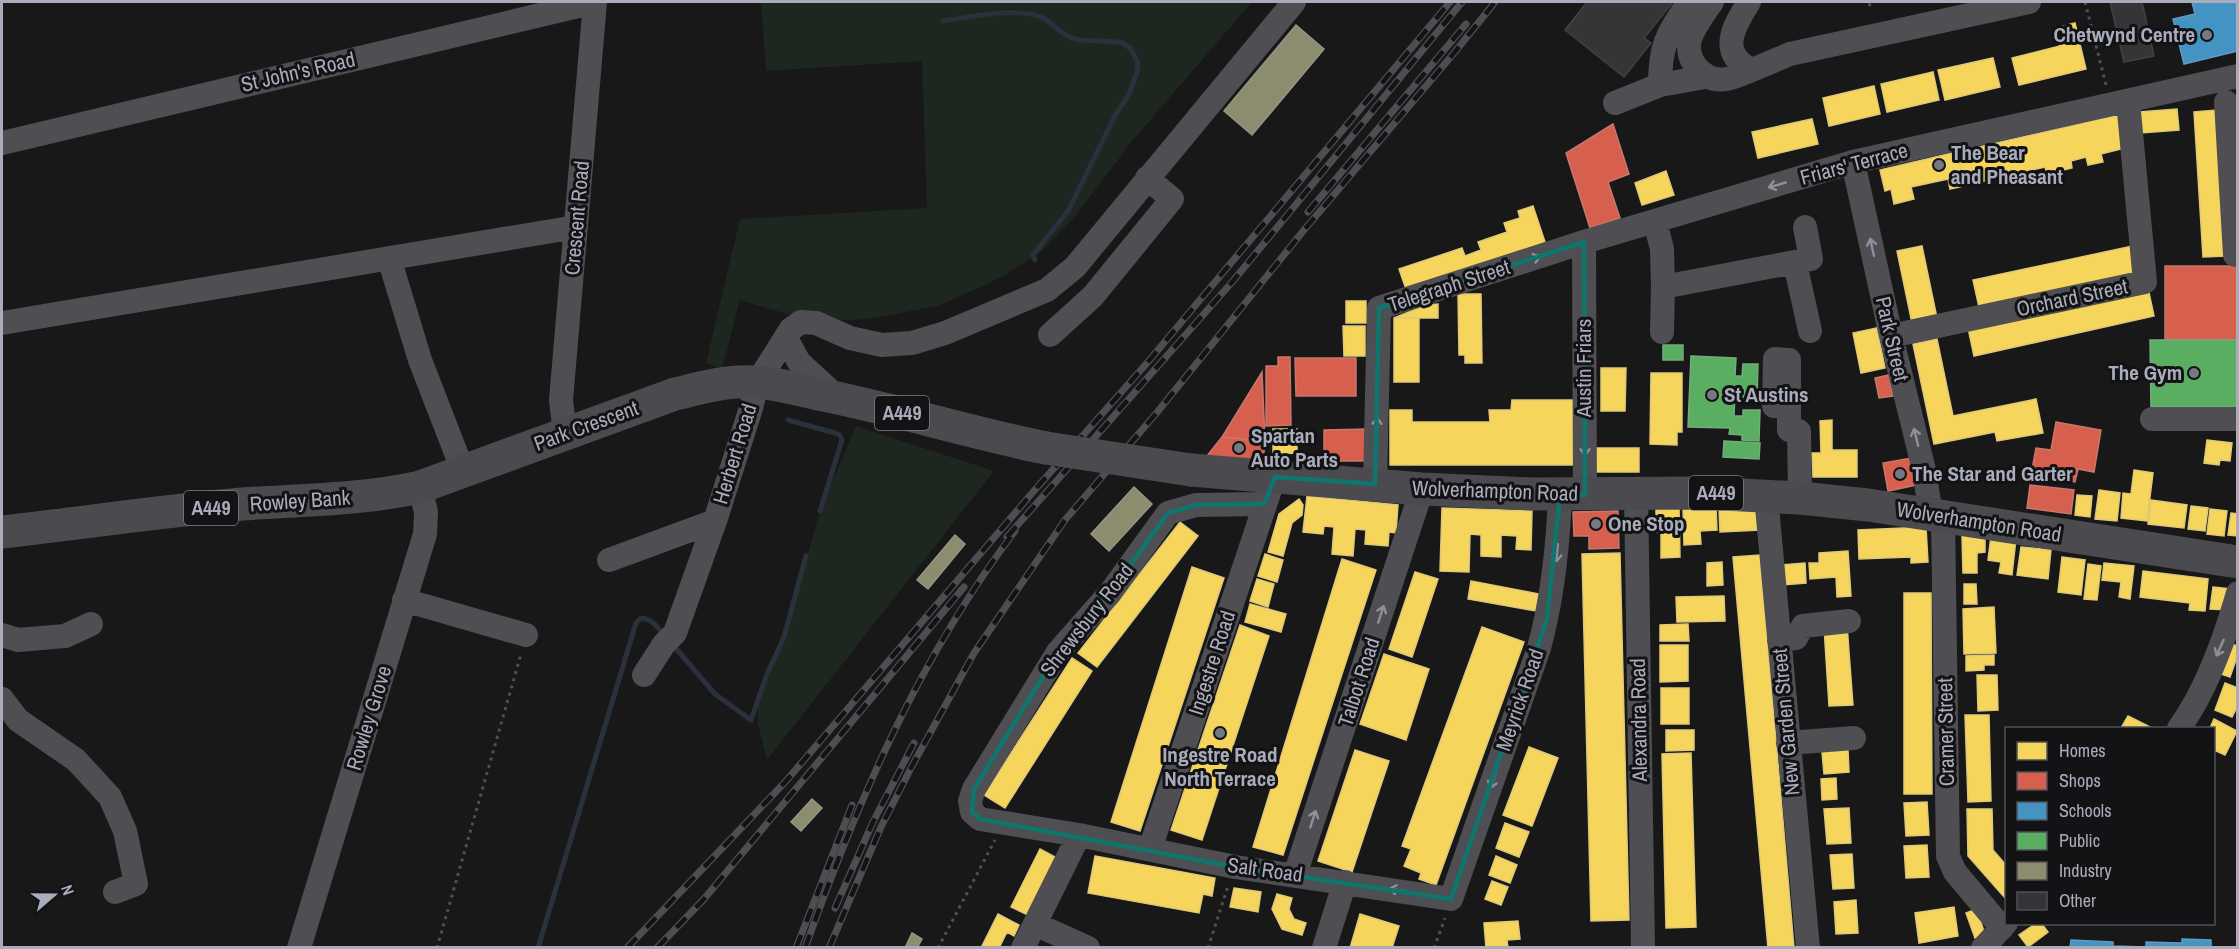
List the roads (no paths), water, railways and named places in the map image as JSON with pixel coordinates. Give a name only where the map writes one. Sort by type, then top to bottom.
[{"type":"highway","name":"Park Crescent","points":[[420,487],[675,394],[715,384],[757,383]]},
{"type":"highway","name":"Wolverhampton Road","points":[[757,383],[837,397],[980,435],[1046,448],[1191,470],[1270,491],[1376,484],[1422,489],[1573,495],[1704,493],[1800,498],[1937,516],[2238,562]]},
{"type":"highway","name":"Rowley Bank","points":[[2,532],[242,505],[373,496],[420,487]]},
{"type":"street","name":"St John's Road","points":[[2,144],[595,2]]},
{"type":"street","name":"Crescent Road","points":[[565,434],[561,400],[595,2]]},
{"type":"street","points":[[837,397],[798,362],[786,338],[790,329],[801,322],[816,323],[850,338],[882,345],[912,343],[945,333],[1047,290],[1075,267],[1294,2]]},
{"type":"street","points":[[1660,85],[1660,63],[1667,34],[1689,2]]},
{"type":"street","points":[[1706,77],[1692,62],[1688,45],[1712,2]]},
{"type":"street","points":[[1749,2],[1733,28],[1730,44],[1740,64],[1752,70]]},
{"type":"street","points":[[1615,102],[1660,85],[1706,77],[1724,81],[1790,54],[2029,2]]},
{"type":"street","name":"Friars' Terrace","points":[[1584,242],[1853,162],[2238,76]]},
{"type":"street","points":[[2165,92],[2232,102],[2235,255]]},
{"type":"street","name":"Orchard Street","points":[[1891,336],[2145,282],[2119,102]]},
{"type":"street","name":"Park Street","points":[[1853,162],[1891,336],[1937,516]]},
{"type":"street","points":[[1050,335],[1094,296],[1172,199],[1147,178]]},
{"type":"street","points":[[1656,221],[1662,249],[1664,287],[1662,332]]},
{"type":"street","points":[[2,323],[576,227]]},
{"type":"street","points":[[1664,287],[1811,260],[1805,227]]},
{"type":"street","name":"Telegraph Street","points":[[1376,484],[1379,308],[1584,242]]},
{"type":"street","name":"Austin Friars","points":[[1573,495],[1584,242]]},
{"type":"street","points":[[389,258],[420,360],[462,471]]},
{"type":"street","points":[[1795,263],[1810,331]]},
{"type":"street","name":"Herbert Road","points":[[609,560],[715,520],[757,383],[786,338]]},
{"type":"street","points":[[1788,406],[1789,430],[1799,431],[1800,498]]},
{"type":"street","points":[[2152,419],[2238,419]]},
{"type":"street","name":"Rowley Grove","points":[[299,948],[426,522],[420,487]]},
{"type":"street","name":"Talbot Road","points":[[1295,875],[1422,489]]},
{"type":"street","name":"Shrewsbury Road","points":[[1079,835],[980,819],[972,812],[970,801],[974,789],[1058,652],[1110,593],[1168,513],[1196,505],[1270,491]]},
{"type":"street","name":"Ingestre Road","points":[[1150,849],[1270,491]]},
{"type":"street","name":"Alexandra Road","points":[[1636,493],[1643,948]]},
{"type":"street","name":"Meyrick Road","points":[[1451,899],[1539,648],[1547,619],[1558,549],[1573,495]]},
{"type":"street","name":"New Garden Street","points":[[1766,496],[1808,948]]},
{"type":"street","name":"Cramer Street","points":[[1937,516],[1948,856],[1955,872],[1995,937]]},
{"type":"street","points":[[644,675],[669,639],[715,520]]},
{"type":"street","points":[[2180,727],[2190,713],[2227,633],[2238,592]]},
{"type":"street","points":[[404,600],[526,635]]},
{"type":"street","points":[[1779,640],[1796,638],[1803,626],[1849,621]]},
{"type":"street","points":[[2,635],[18,640],[65,636],[91,624]]},
{"type":"street","points":[[2,699],[18,720],[76,760],[110,797],[125,831],[136,884],[115,892]]},
{"type":"street","points":[[1788,742],[1854,738]]},
{"type":"street","points":[[1023,948],[1079,835]]},
{"type":"street","name":"Salt Road","points":[[1079,835],[1235,867],[1451,899]]},
{"type":"street","points":[[1324,948],[1345,882]]},
{"type":"street","points":[[1035,924],[1088,948]]},
{"type":"waterway","points":[[943,21],[992,14],[1030,14],[1045,19],[1072,38],[1123,43],[1131,49],[1138,63],[1137,73],[1129,94],[1116,114],[1068,211],[1033,255],[1035,260]]},
{"type":"waterway","points":[[788,420],[835,433],[840,435],[842,440],[820,511]]},
{"type":"waterway","points":[[673,645],[715,694],[751,720],[767,674],[784,637],[806,556]]},
{"type":"waterway","points":[[538,948],[636,623],[641,618],[649,620],[665,636]]},
{"type":"railway","points":[[627,948],[786,781],[1033,492],[1147,363],[1450,2]]},
{"type":"railway","points":[[1007,537],[1233,281],[1462,2]]},
{"type":"railway","points":[[829,948],[881,827],[974,653],[1065,520],[1159,410],[1304,230],[1495,2]]},
{"type":"railway","points":[[1308,212],[1466,24]]},
{"type":"railway","points":[[805,948],[847,837],[894,731],[949,629],[1015,531]]},
{"type":"railway","points":[[657,948],[704,899],[964,587]]},
{"type":"railway","points":[[835,908],[873,822],[914,743]]},
{"type":"railway","points":[[796,948],[852,805]]},
{"type":"place","name":"Chetwynd Centre","points":[[2207,35]]},
{"type":"place","name":"The Bear and Pheasant","points":[[1939,165]]},
{"type":"place","name":"The Gym","points":[[2194,373]]},
{"type":"place","name":"St Austins","points":[[1712,395]]},
{"type":"place","name":"Spartan Auto Parts","points":[[1239,448]]},
{"type":"place","name":"The Star and Garter","points":[[1900,474]]},
{"type":"place","name":"One Stop","points":[[1596,524]]},
{"type":"place","name":"Ingestre Road North Terrace","points":[[1220,733]]}]
